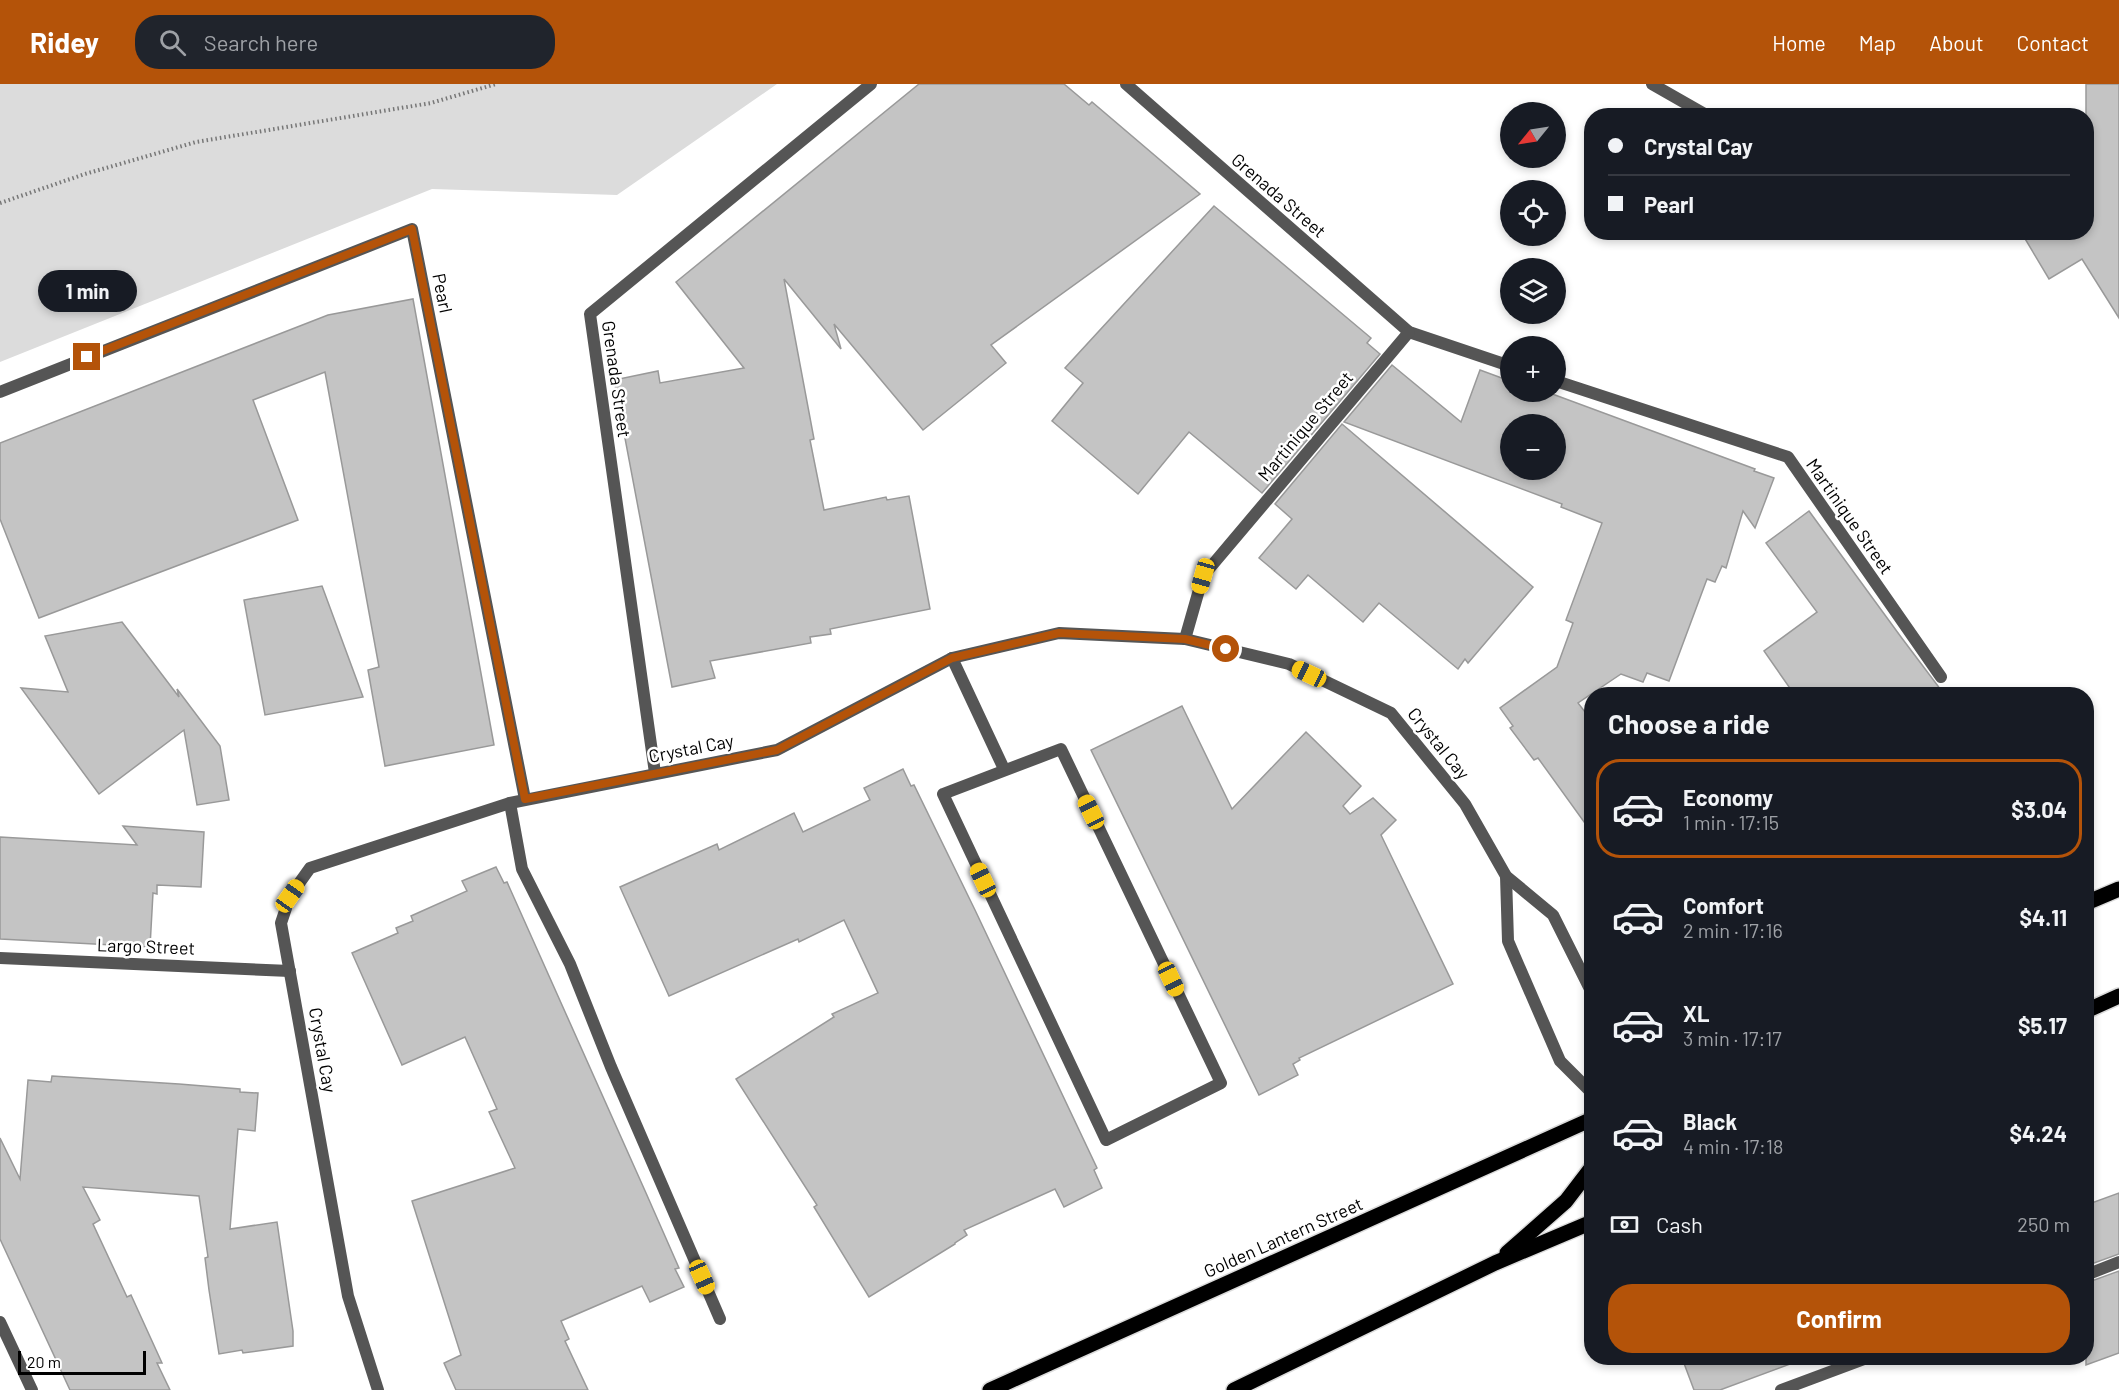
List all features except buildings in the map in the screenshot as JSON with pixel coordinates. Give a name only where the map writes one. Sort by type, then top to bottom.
[{"type":"main road","points":[[2094,900],[2119,889]]},
{"type":"main road","points":[[2094,1007],[2119,996]]},
{"type":"main road","name":"Golden Lantern Street","points":[[990,1390],[1584,1123]]},
{"type":"main road","points":[[1495,1263],[1566,1201],[1584,1177]]},
{"type":"main road","points":[[1234,1390],[1495,1263],[1584,1225]]},
{"type":"street","name":"Grenada Street","points":[[655,773],[590,314],[871,84]]},
{"type":"street","name":"Grenada Street","points":[[1126,84],[1409,332]]},
{"type":"street","points":[[1652,84],[1694,108]]},
{"type":"street","name":"Pearl","points":[[0,392],[412,229],[525,799]]},
{"type":"street","points":[[1409,332],[1500,363]]},
{"type":"street","name":"Martinique Street","points":[[1185,639],[1203,576],[1409,332]]},
{"type":"street","name":"Martinique Street","points":[[1566,384],[1788,457],[1941,677]]},
{"type":"street","name":"Crystal Cay","points":[[378,1390],[348,1296],[281,923],[290,896],[310,868],[510,802],[777,750],[952,658],[1059,633],[1185,639],[1288,664],[1391,713],[1465,804],[1506,876],[1553,915],[1584,977]]},
{"type":"street","points":[[952,658],[1004,769]]},
{"type":"street","points":[[1061,749],[1221,1083],[1106,1140],[942,794],[1004,769],[1061,749]]},
{"type":"street","points":[[510,802],[522,869],[570,964],[611,1067],[720,1319]]},
{"type":"street","name":"Crystal Cay","points":[[1506,876],[1508,941],[1560,1061],[1584,1085]]},
{"type":"street","name":"Largo Street","points":[[0,958],[290,971]]},
{"type":"street","points":[[2094,1272],[2119,1262]]},
{"type":"street","points":[[0,1322],[32,1390]]},
{"type":"street","points":[[1781,1390],[1848,1365]]},
{"type":"path","points":[[0,203],[85,174],[196,142],[431,103],[496,84]]},
{"type":"shaded area","points":[[0,84],[777,84],[617,195],[432,189],[0,362]]},
{"type":"route","points":[[87,357],[412,229],[525,799],[777,750],[952,658],[1059,633],[1185,639],[1226,649]]}]
